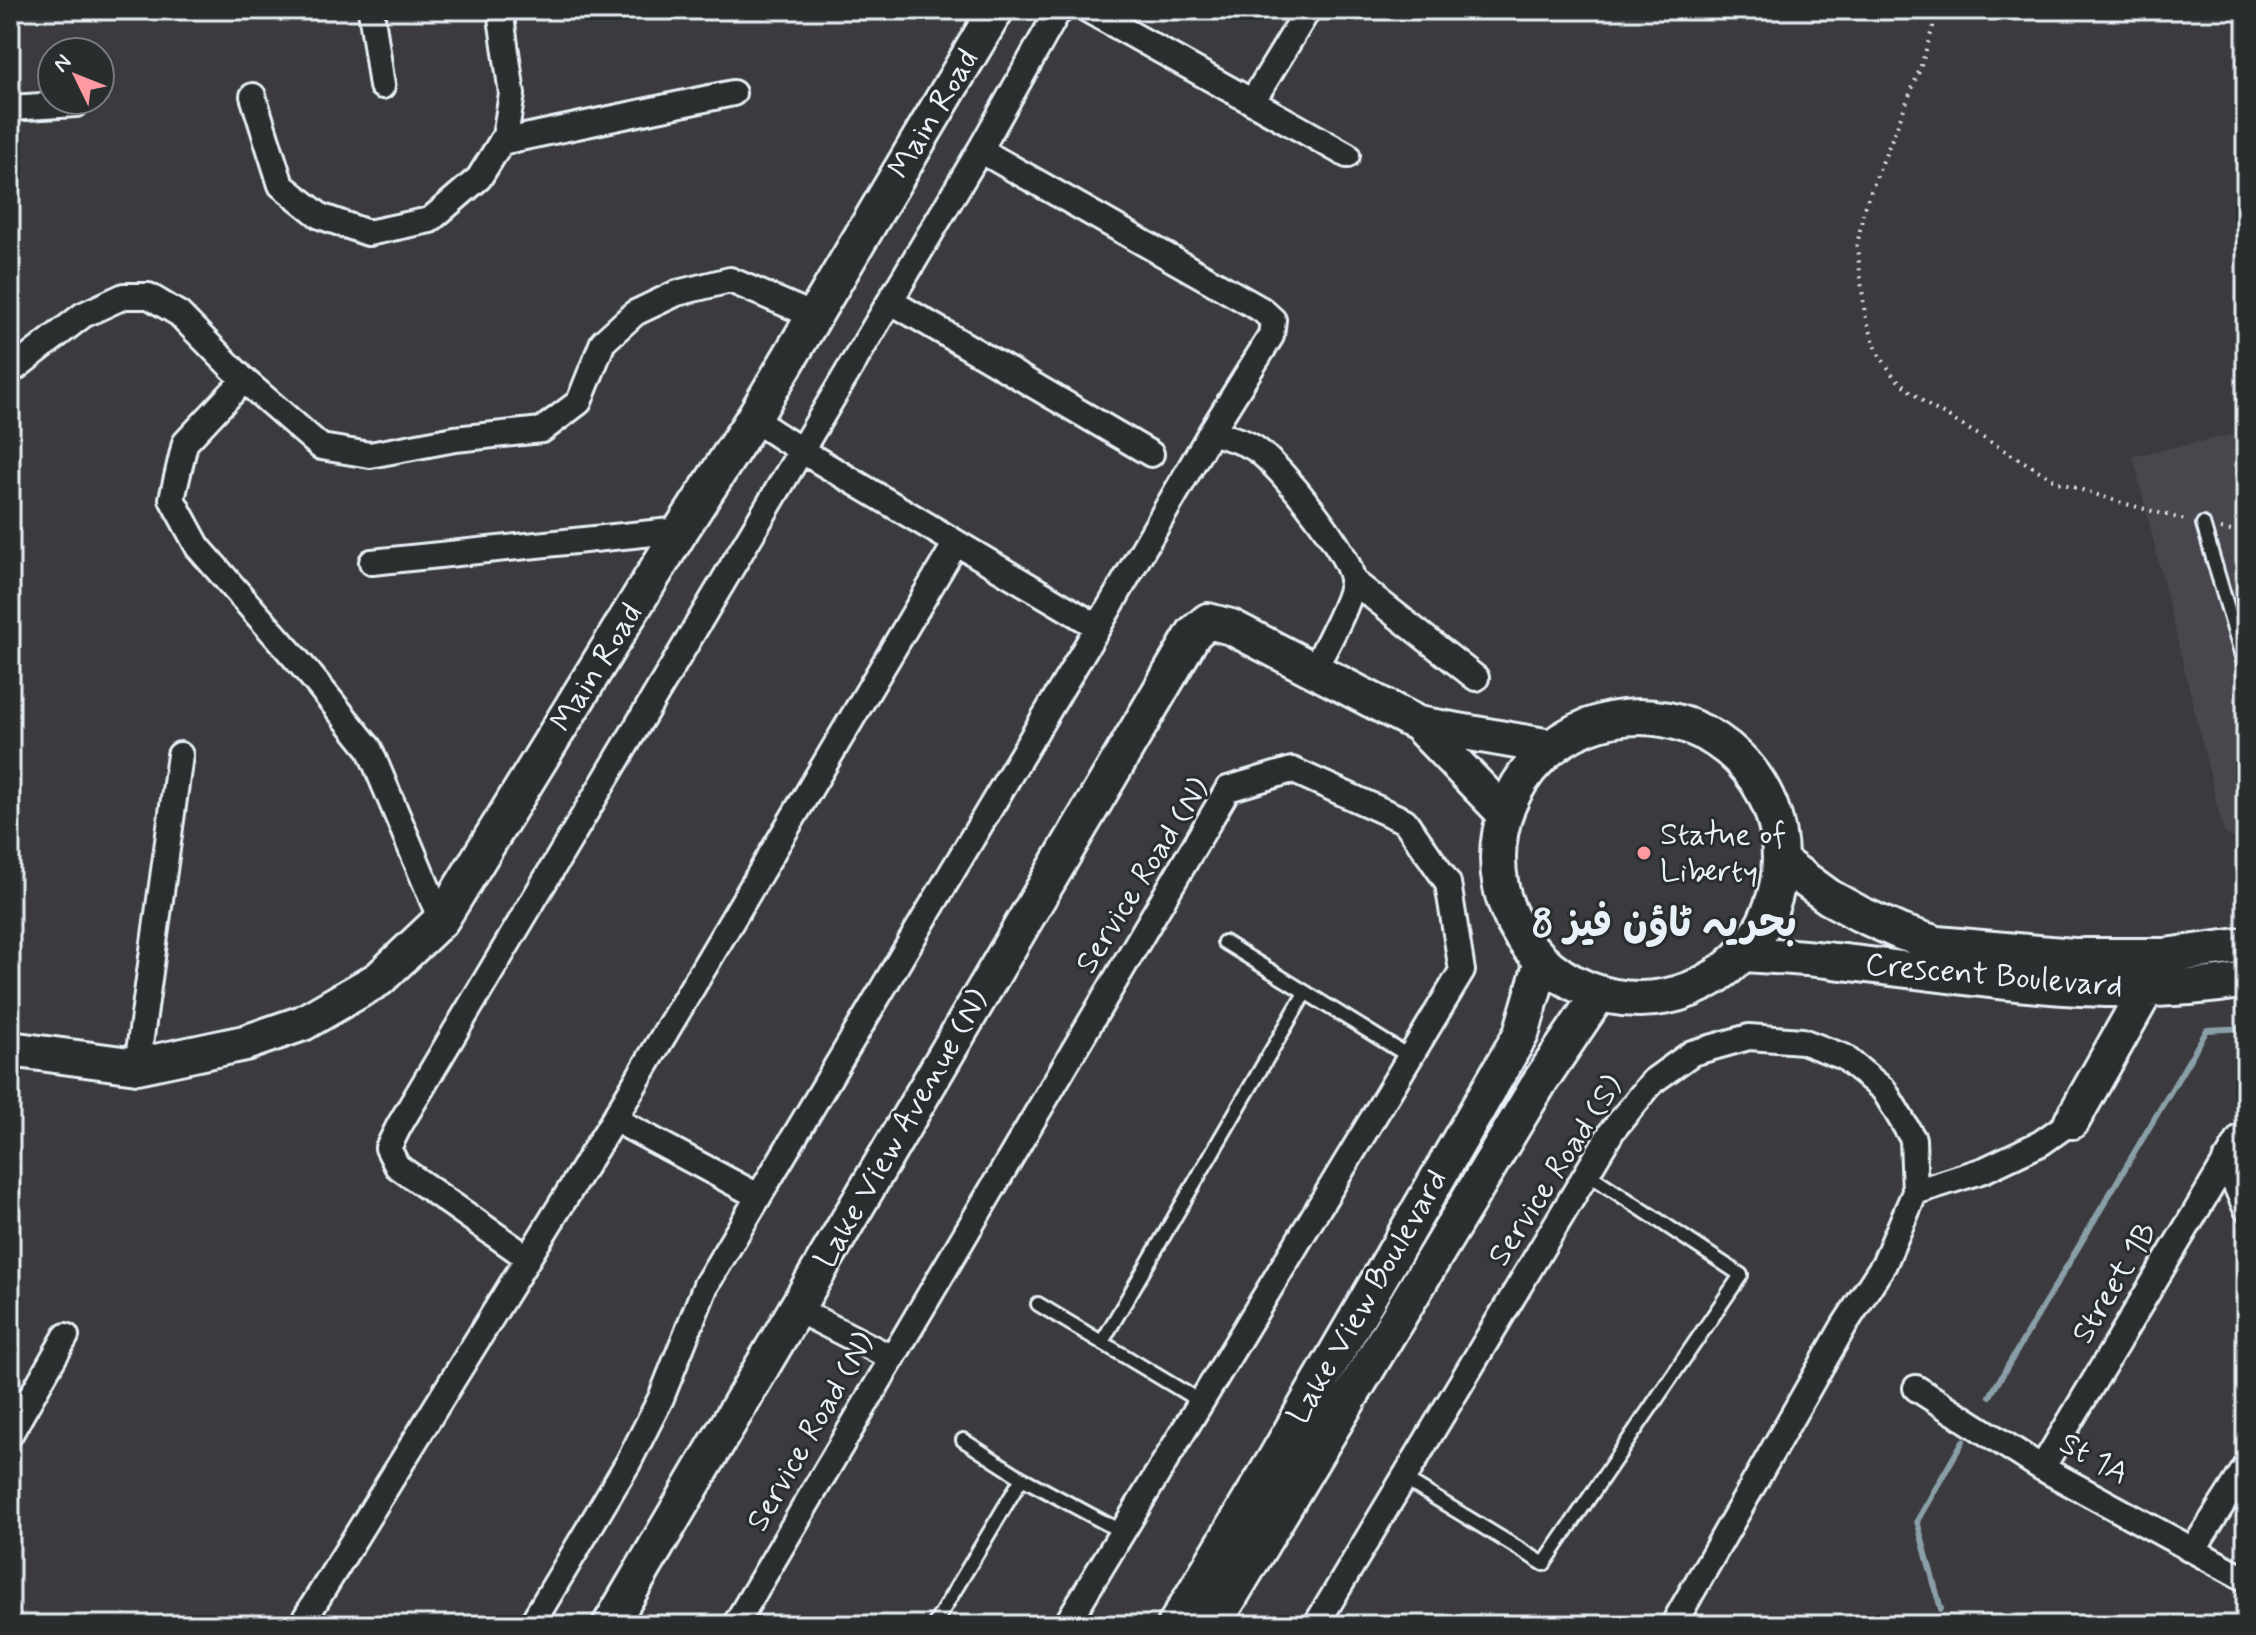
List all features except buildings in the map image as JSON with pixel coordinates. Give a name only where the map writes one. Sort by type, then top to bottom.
[{"type":"street","points":[[371,10],[382,86]]},
{"type":"street","points":[[253,96],[281,185],[320,216],[368,233],[430,220],[479,178],[505,136],[512,94],[500,10]]},
{"type":"street","name":"Main Road","points":[[10,1049],[137,1066],[245,1043],[303,1023],[379,979],[441,920],[681,530],[753,419],[996,10]]},
{"type":"street","points":[[528,1258],[397,1166],[388,1148],[980,150],[1057,13],[1062,10]]},
{"type":"street","points":[[1088,10],[1347,155]]},
{"type":"street","points":[[1252,102],[1308,10]]},
{"type":"street","points":[[501,142],[733,93]]},
{"type":"street","points":[[10,108],[36,106]]},
{"type":"street","points":[[531,1625],[628,1463],[661,1398],[706,1285],[1211,432],[1271,336],[1273,320],[1262,310],[980,150]]},
{"type":"street","points":[[10,372],[83,315],[124,296],[149,296],[179,314],[244,380],[321,447],[370,455],[455,439],[542,430],[579,402],[603,342],[635,313],[677,293],[730,280],[814,316]]},
{"type":"street","points":[[890,301],[1151,454]]},
{"type":"street","points":[[244,380],[185,443],[172,499],[198,547],[311,676],[369,748],[441,920]]},
{"type":"street","points":[[753,419],[1098,627]]},
{"type":"street","points":[[1211,432],[1256,448],[1287,476],[1346,557],[1353,581],[1343,610],[1314,670],[1418,724],[1551,747]]},
{"type":"street","points":[[372,562],[681,530]]},
{"type":"street","points":[[301,1625],[614,1119],[956,543]]},
{"type":"street","points":[[1353,581],[1476,678]]},
{"type":"street","name":"Lake View Avenue (N)","points":[[610,1625],[1194,633],[1208,621],[1231,627],[1314,670]]},
{"type":"street","points":[[1641,716],[1673,720],[1703,731],[1730,749],[1752,772],[1768,799],[1778,830],[1781,862],[1770,911],[1743,954],[1701,985],[1651,999],[1625,999],[1599,994],[1559,975],[1542,961],[1511,918],[1502,893],[1498,867],[1499,840],[1505,814],[1516,789],[1532,767],[1551,747],[1579,730],[1609,720],[1641,716]]},
{"type":"street","points":[[1418,724],[1505,814]]},
{"type":"street","points":[[137,1066],[180,755]]},
{"type":"street","name":"Service Road (N)","points":[[735,1625],[1228,789],[1292,770],[1405,821],[1448,883],[1462,971],[1066,1625]]},
{"type":"street","name":"Crescent Boulevard","points":[[1781,862],[1829,897],[1860,914],[1937,944],[2073,956],[2165,956],[2246,945]]},
{"type":"street","name":"Crescent Boulevard","points":[[1743,954],[1831,960],[1976,979],[2075,987],[2147,990],[2246,980]]},
{"type":"street","points":[[1915,1192],[1984,1170],[2041,1143],[2072,1121],[2165,956]]},
{"type":"street","name":"Lake View Boulevard","points":[[1175,1625],[1275,1459],[1521,1034],[1542,961]]},
{"type":"street","name":"Lake View Boulevard","points":[[1213,1625],[1541,1080],[1599,994]]},
{"type":"street","name":"Service Road (S)","points":[[1316,1625],[1612,1131],[1653,1081],[1692,1053],[1749,1037],[1802,1041],[1844,1057],[1884,1090],[1913,1139],[1915,1192],[1884,1264],[1845,1324],[1673,1625]]},
{"type":"street","points":[[614,1119],[758,1196]]},
{"type":"street","name":"Street 1B","points":[[2042,1468],[2225,1161],[2240,1138],[2246,1136]]},
{"type":"street","points":[[2225,1161],[2246,1208]]},
{"type":"street","points":[[796,1309],[892,1358]]},
{"type":"street","points":[[10,1434],[21,1392],[66,1336]]},
{"type":"street","name":"St 1A","points":[[1916,1388],[2042,1468],[2246,1579]]},
{"type":"street","points":[[2193,1550],[2246,1467]]},
{"type":"lane","points":[[2203,524],[2246,670]]},
{"type":"lane","points":[[1224,942],[1410,1057]]},
{"type":"lane","points":[[1102,1342],[1305,993]]},
{"type":"lane","points":[[1404,1479],[1544,1564],[1741,1275],[1587,1173]]},
{"type":"lane","points":[[1038,1304],[1201,1402]]},
{"type":"lane","points":[[963,1440],[1022,1478],[1122,1532]]},
{"type":"lane","points":[[934,1625],[1022,1478]]},
{"type":"path","points":[[1932,10],[1933,27],[1920,69],[1864,208],[1857,246],[1865,315],[1877,351],[1894,377],[1926,404],[2058,482],[2119,502],[2246,534]]},
{"type":"shaded area","points":[[2246,432],[2246,845],[2224,833],[2133,456]]},
{"type":"waterway","points":[[1990,1396],[2207,1030],[2246,1028]]},
{"type":"waterway","points":[[1941,1609],[1917,1521],[1963,1441]]},
{"type":"place","name":"Statue of Liberty","points":[[1644,853]]},
{"type":"district","name":"بحریہ ٹاؤن فیز 8","points":[[1664,925]]}]
